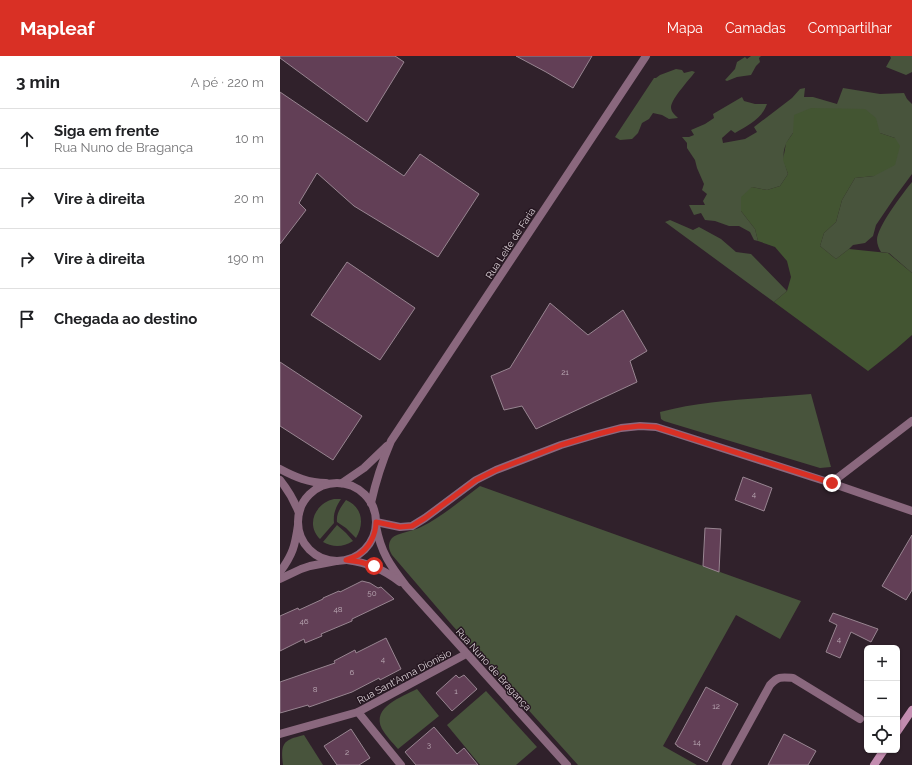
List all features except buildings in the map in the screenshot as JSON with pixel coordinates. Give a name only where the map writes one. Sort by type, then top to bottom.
[{"type":"main road","points":[[900,728],[912,710]]},
{"type":"main road","points":[[874,765],[882,753]]},
{"type":"street","name":"Rua Leite de Faria","points":[[392,441],[646,56]]},
{"type":"street","points":[[832,483],[912,421]]},
{"type":"street","points":[[376,524],[400,527],[412,526],[476,480],[496,470],[561,445],[621,428],[640,426],[656,427],[672,432],[832,483],[912,511]]},
{"type":"street","points":[[342,483],[364,468],[392,441]]},
{"type":"street","points":[[371,503],[383,459],[392,441]]},
{"type":"street","points":[[280,469],[305,481],[331,484],[342,483],[350,485],[366,495],[375,512],[376,524],[373,537],[367,548],[358,556],[346,560],[321,563],[306,567],[280,579]]},
{"type":"street","points":[[280,480],[292,496],[299,512]]},
{"type":"street","points":[[280,572],[289,560],[293,551],[296,540],[299,512],[304,502],[311,493],[320,487],[331,484]]},
{"type":"street","name":"Rua Nuno de Bragança","points":[[376,524],[383,551],[406,586],[567,765]]},
{"type":"street","points":[[298,525],[300,536],[306,546],[314,554],[324,559],[336,561]]},
{"type":"street","name":"Rua Nuno de Bragança","points":[[346,560],[374,566],[393,576],[406,586]]},
{"type":"street","name":"Rua Sant'Anna Dionísio","points":[[280,734],[358,712],[466,654]]},
{"type":"street","points":[[726,765],[770,685],[775,679],[783,677],[793,678],[860,719]]},
{"type":"street","points":[[358,712],[401,765]]},
{"type":"green space","points":[[751,56],[761,56],[759,58],[760,62],[751,75],[737,77],[727,81],[725,80],[735,69],[737,62],[745,57],[747,59]]},
{"type":"green space","points":[[890,56],[912,56],[912,72],[906,75],[886,67],[891,58]]},
{"type":"green space","points":[[676,69],[682,70],[684,73],[692,71],[695,72],[677,94],[672,103],[671,107],[673,113],[678,118],[669,119],[662,115],[653,113],[649,119],[642,123],[638,133],[632,139],[620,140],[615,137],[654,78]]},
{"type":"green space","points":[[805,88],[804,97],[813,97],[837,104],[843,88],[880,94],[904,93],[912,104],[912,174],[876,225],[873,236],[865,243],[853,245],[836,259],[820,246],[824,233],[836,222],[842,200],[855,178],[874,176],[895,138],[880,133],[793,133],[786,144],[784,153],[788,174],[780,186],[767,190],[752,187],[741,211],[755,229],[758,241],[754,240],[750,232],[739,226],[729,226],[715,221],[705,220],[701,213],[694,215],[689,205],[705,205],[703,201],[707,194],[702,190],[704,184],[695,160],[687,148],[687,143],[682,137],[694,135],[691,130],[705,124],[714,118],[713,114],[742,97],[744,101],[755,104],[767,104],[754,122],[735,133],[731,130],[722,138],[723,143],[745,139],[757,132],[754,127],[792,98],[800,89]]},
{"type":"green space","points":[[811,108],[865,109],[876,118],[880,133],[895,138],[900,146],[895,165],[874,176],[855,178],[842,200],[836,222],[824,233],[820,246],[836,259],[849,249],[888,253],[912,273],[912,335],[868,371],[774,302],[787,291],[791,277],[787,261],[775,247],[758,241],[755,229],[741,211],[741,197],[752,187],[767,190],[780,186],[788,174],[783,160],[786,143],[793,133],[794,115]]},
{"type":"green space","points":[[912,182],[912,273],[889,253],[881,252],[877,240],[881,227]]},
{"type":"green space","points":[[670,220],[693,230],[699,227],[721,239],[736,252],[751,254],[787,291],[774,302],[665,222]]},
{"type":"green space","points":[[811,394],[831,467],[820,468],[664,421],[661,419],[660,412],[697,404]]},
{"type":"green space","points":[[480,486],[801,601],[780,639],[736,615],[663,746],[697,765],[578,765],[452,625],[392,555],[389,542],[394,536],[429,523]]},
{"type":"green space","points":[[334,499],[341,499],[335,510],[334,523],[320,539],[313,527],[315,515],[322,505]]},
{"type":"green space","points":[[346,500],[359,511],[361,521],[356,538],[346,528],[337,522],[338,513]]},
{"type":"green space","points":[[337,525],[353,541],[346,545],[338,546],[323,542]]},
{"type":"green space","points":[[417,689],[439,716],[398,749],[382,729],[380,721],[381,715],[384,709],[396,699]]},
{"type":"green space","points":[[486,691],[537,747],[516,765],[480,765],[447,725]]},
{"type":"green space","points":[[304,735],[323,765],[283,765],[282,751],[285,743]]},
{"type":"route","points":[[374,566],[346,560],[358,556],[367,548],[373,537],[376,522],[400,527],[412,526],[476,480],[496,470],[561,445],[621,428],[640,426],[656,427],[832,483]]}]
